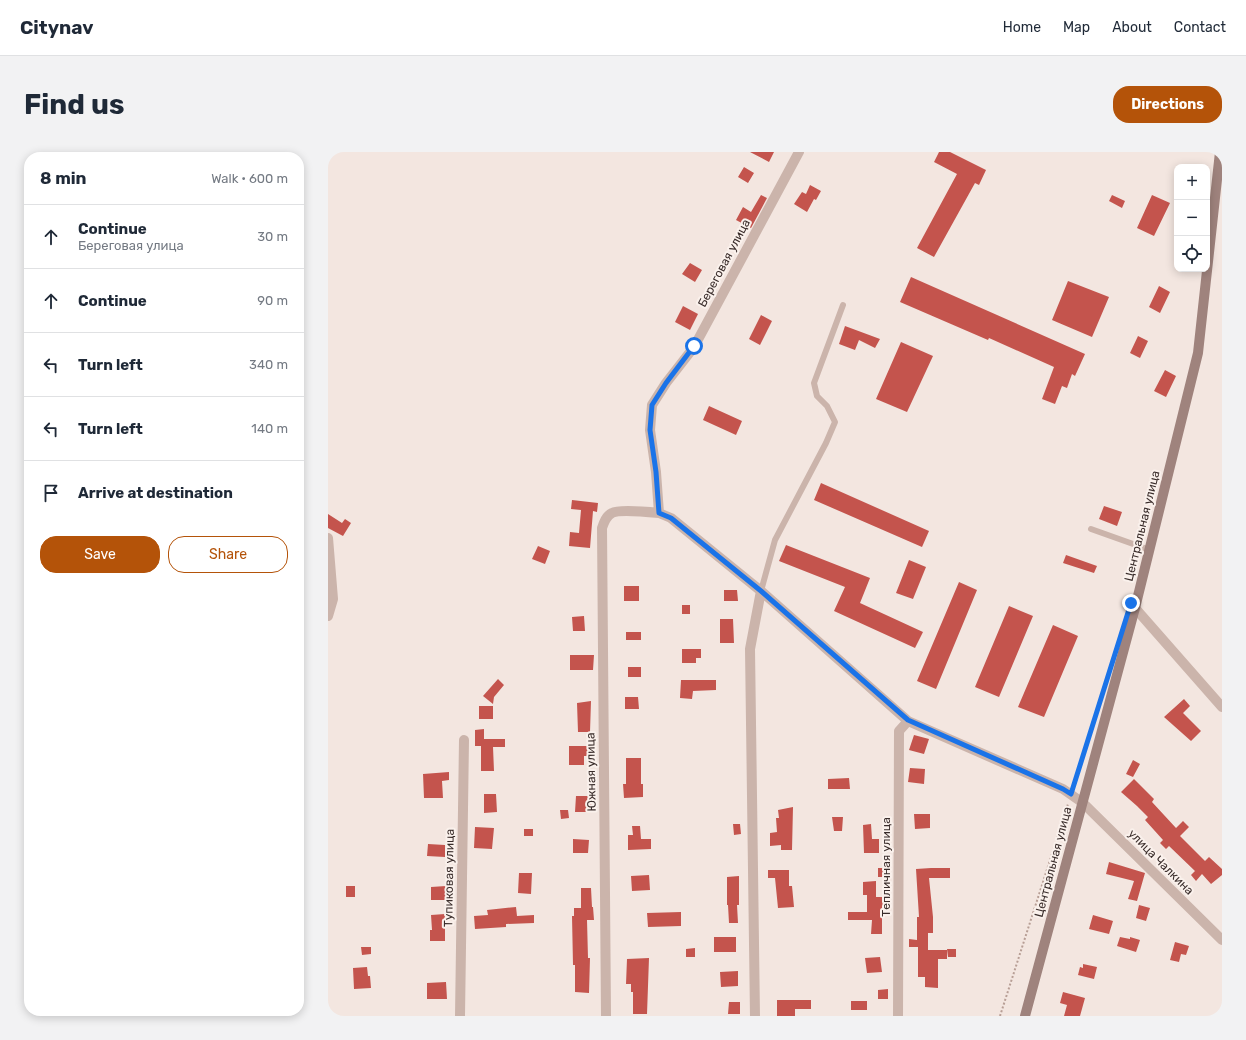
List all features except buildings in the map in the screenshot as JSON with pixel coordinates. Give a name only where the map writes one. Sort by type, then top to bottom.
[{"type":"street","name":"Береговая улица","points":[[659,513],[656,472],[650,430],[652,405],[666,383],[694,346],[799,152]]},
{"type":"street","name":"Центральная улица","points":[[1025,1016],[1135,608],[1198,353],[1220,152]]},
{"type":"street","name":"Южная улица","points":[[606,1016],[602,528],[604,521],[608,516],[617,511],[659,513]]},
{"type":"street","name":"улица Чалкина","points":[[659,513],[671,518],[761,591],[908,720],[1063,789],[1083,803],[1222,940]]},
{"type":"street","points":[[328,538],[333,599],[328,616]]},
{"type":"street","points":[[755,1016],[750,648],[761,591]]},
{"type":"street","points":[[1135,608],[1222,707]]},
{"type":"street","name":"Тепличная улица","points":[[898,1016],[899,731],[908,720]]},
{"type":"street","name":"Тупиковая улица","points":[[460,1016],[464,740]]},
{"type":"lane","points":[[761,591],[774,540],[826,443],[835,422],[827,406],[816,396],[814,383],[843,305]]},
{"type":"lane","points":[[1091,529],[1150,550]]},
{"type":"path","points":[[1000,1016],[1092,728]]},
{"type":"route","points":[[694,346],[666,383],[652,405],[650,430],[656,472],[659,513],[671,518],[761,591],[908,720],[1063,789],[1071,794],[1131,603]]}]
